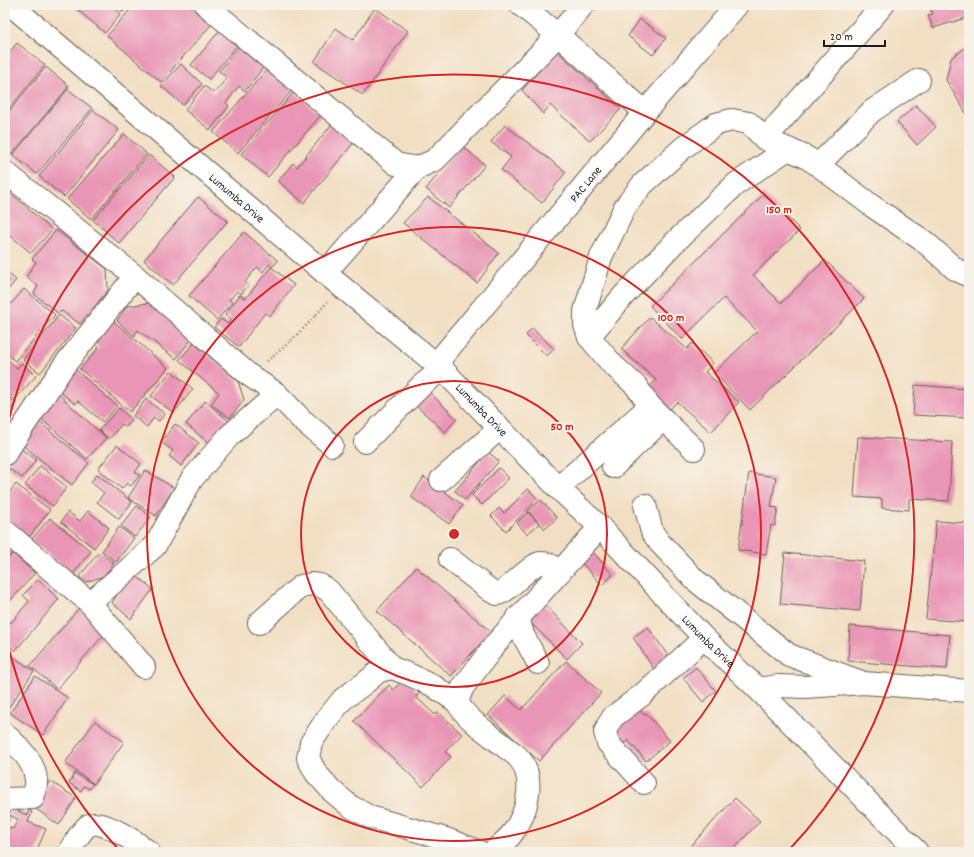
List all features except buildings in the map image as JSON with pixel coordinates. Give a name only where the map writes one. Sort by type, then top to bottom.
[{"type":"street","name":"Lumumba Drive","points":[[11,5],[439,366],[558,488],[600,527],[704,638],[758,689],[917,852]]},
{"type":"street","points":[[206,5],[396,164],[417,168]]},
{"type":"street","points":[[521,5],[558,35],[645,112]]},
{"type":"street","points":[[333,278],[417,168],[435,160],[558,35],[583,5]]},
{"type":"street","name":"PAC Lane","points":[[365,442],[439,366],[645,112],[737,5]]},
{"type":"street","points":[[765,139],[883,5]]},
{"type":"street","points":[[818,165],[872,111],[919,80]]},
{"type":"street","points":[[694,449],[656,413],[636,386],[612,364],[590,336],[585,325],[585,311],[601,256],[625,207],[642,185],[684,147],[716,124],[732,120],[749,123],[765,139],[818,165],[872,206],[925,242],[955,269],[969,276]]},
{"type":"street","points":[[590,336],[624,295],[674,243],[736,184],[788,149]]},
{"type":"street","points":[[5,172],[135,276],[249,375],[277,394],[302,420],[332,445]]},
{"type":"street","points":[[5,454],[63,366],[135,276]]},
{"type":"street","points":[[90,604],[156,546],[192,479],[229,436],[277,394]]},
{"type":"street","points":[[613,467],[656,413]]},
{"type":"street","points":[[558,488],[656,413]]},
{"type":"street","points":[[441,480],[500,428]]},
{"type":"street","points":[[644,505],[652,532],[660,543],[695,580],[789,654],[864,683]]},
{"type":"street","points":[[457,702],[463,687],[497,642],[600,527]]},
{"type":"street","points":[[5,530],[90,604],[144,667]]},
{"type":"street","points":[[450,559],[497,594],[503,592],[534,566],[540,563],[547,564],[560,571]]},
{"type":"street","points":[[259,623],[300,586],[320,584],[329,591],[392,668],[432,685],[457,702],[461,708],[486,732],[518,756],[524,765],[527,777],[528,793],[522,817],[511,834],[494,852]]},
{"type":"street","points":[[518,617],[523,635],[538,663]]},
{"type":"street","points":[[644,783],[608,743],[605,732],[614,717],[642,695],[704,638]]},
{"type":"street","points":[[392,668],[380,671],[343,699],[326,720],[311,743],[308,758],[316,773],[332,791],[356,810],[370,817],[446,839],[480,852]]},
{"type":"street","points":[[758,689],[778,686],[805,687],[864,683],[969,692]]},
{"type":"street","points":[[5,734],[32,764],[37,780],[33,798],[7,799],[5,801]]},
{"type":"street","points":[[69,852],[84,830],[89,825],[96,823],[113,829],[130,838],[149,852]]},
{"type":"path","points":[[249,375],[279,352],[311,322],[333,278]]}]
